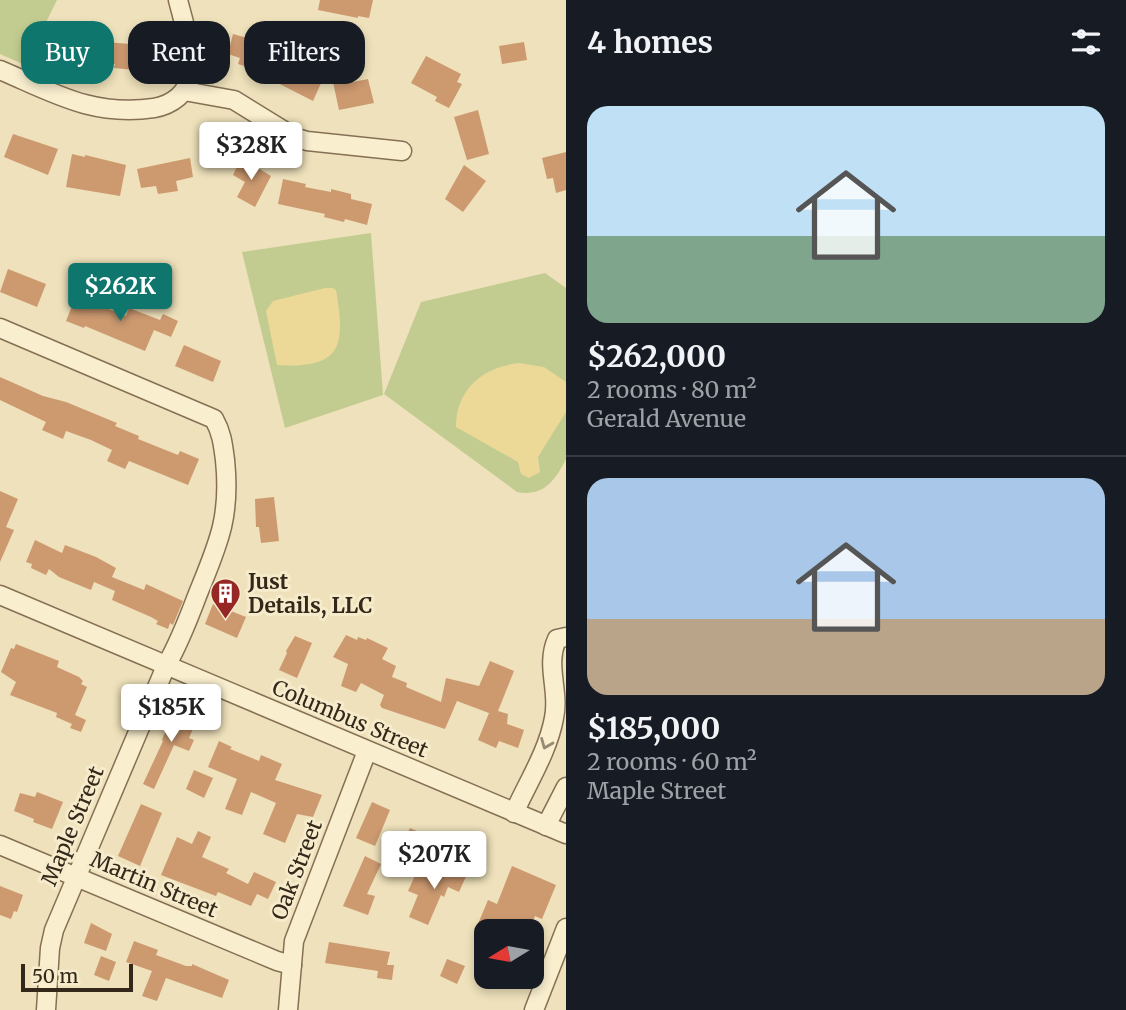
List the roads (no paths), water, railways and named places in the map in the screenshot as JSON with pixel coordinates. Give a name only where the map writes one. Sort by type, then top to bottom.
[{"type":"street","points":[[0,70],[98,109],[134,111],[169,104],[184,91],[191,75],[178,0]]},
{"type":"street","points":[[184,91],[234,100],[294,137],[307,141],[402,150]]},
{"type":"street","name":"Maple Street","points":[[0,328],[214,419],[222,433],[227,480],[227,506],[223,528],[178,645],[166,666],[54,930],[50,948],[46,1010]]},
{"type":"street","name":"Columbus Street","points":[[0,595],[566,834]]},
{"type":"street","points":[[514,813],[547,743],[555,716],[551,652],[557,639],[566,637]]},
{"type":"street","name":"Oak Street","points":[[288,1010],[294,941],[368,751]]},
{"type":"street","points":[[546,826],[566,787]]},
{"type":"street","name":"Martin Street","points":[[0,845],[292,965]]},
{"type":"street","points":[[534,1010],[566,928]]},
{"type":"place","name":"Just Details, LLC","points":[[225,621]]}]
